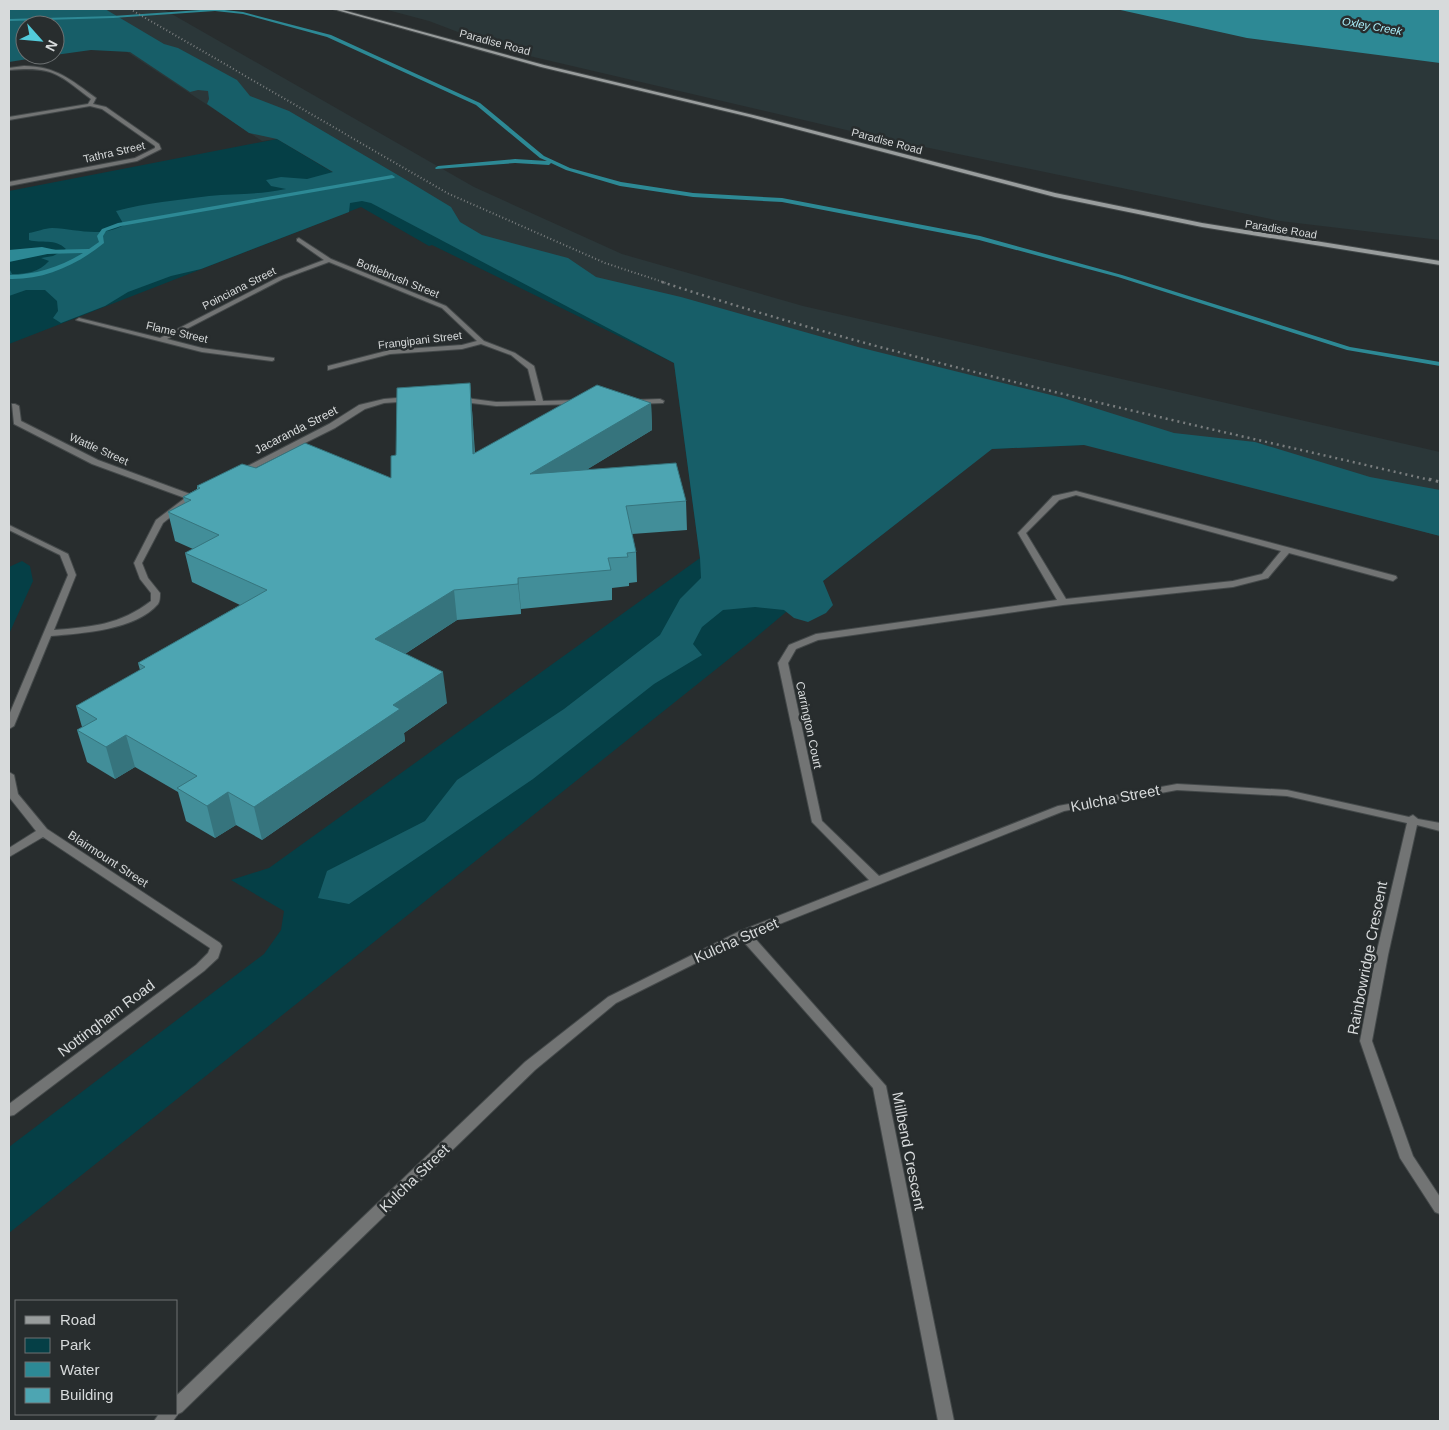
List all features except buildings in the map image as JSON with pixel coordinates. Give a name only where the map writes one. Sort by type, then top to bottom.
[{"type":"street","name":"Paradise Road","points":[[335,9],[543,66],[751,116],[1055,196],[1202,225],[1440,263]]},
{"type":"street","points":[[9,69],[39,66],[51,68],[94,99],[90,105],[9,119]]},
{"type":"street","name":"Tathra Street","points":[[9,184],[137,159],[158,149],[157,145],[104,108],[90,105]]},
{"type":"street","name":"Bottlebrush Street","points":[[299,240],[329,260],[444,307],[482,342],[513,354],[531,368],[540,402]]},
{"type":"street","name":"Poinciana Street","points":[[162,339],[281,278],[329,260]]},
{"type":"street","name":"Flame Street","points":[[79,320],[202,350],[272,359]]},
{"type":"street","name":"Frangipani Street","points":[[331,368],[390,352],[462,347],[482,342]]},
{"type":"street","points":[[453,398],[496,404],[590,402]]},
{"type":"street","name":"Jacaranda Street","points":[[226,479],[332,426],[362,407],[384,401],[418,399]]},
{"type":"street","points":[[620,402],[660,402]]},
{"type":"street","name":"Wattle Street","points":[[15,406],[17,422],[95,462],[190,497]]},
{"type":"street","points":[[49,633],[105,628],[128,621],[144,612],[155,602],[156,592],[144,579],[138,563],[159,522],[199,492]]},
{"type":"street","points":[[1063,602],[1022,533],[1056,498],[1076,493],[1393,578]]},
{"type":"street","points":[[9,528],[64,554],[72,575],[9,726]]},
{"type":"street","name":"Carrington Court","points":[[878,882],[817,822],[783,663],[792,647],[816,637],[887,629],[950,617],[1063,602],[1233,584],[1265,576],[1287,549]]},
{"type":"street","name":"Blairmount Street","points":[[9,775],[13,795],[43,832],[216,946]]},
{"type":"street","name":"Kulcha Street","points":[[178,1406],[530,1066],[612,1000],[744,934],[1062,808],[1177,787],[1287,793],[1413,819],[1440,827]]},
{"type":"street","name":"Rainbowridge Crescent","points":[[1413,819],[1382,955],[1366,1042],[1407,1158],[1440,1208]]},
{"type":"street","points":[[9,854],[43,832]]},
{"type":"street","name":"Millbend Crescent","points":[[744,934],[879,1086],[946,1421]]},
{"type":"street","name":"Nottingham Road","points":[[9,1111],[200,968],[214,955],[216,946]]},
{"type":"shaded area","points":[[9,9],[105,9],[164,44],[178,48],[237,80],[250,96],[289,111],[408,181],[451,207],[460,222],[482,235],[568,258],[596,277],[681,297],[858,347],[1063,398],[1174,433],[1255,442],[1370,477],[1440,490],[1440,536],[1084,445],[992,449],[823,581],[833,605],[826,613],[808,622],[794,618],[784,610],[755,607],[723,610],[702,627],[693,644],[702,655],[654,684],[533,779],[349,904],[318,898],[327,871],[425,821],[457,780],[564,709],[660,635],[680,599],[701,578],[674,363],[371,203],[362,201],[350,203],[349,212],[201,269],[171,276],[128,292],[105,306],[61,323],[53,318],[58,311],[57,301],[45,290],[26,290],[9,296],[9,268],[12,274],[32,272],[41,268],[49,261],[41,258],[53,256],[66,249],[53,242],[29,240],[29,233],[52,228],[88,232],[106,231],[124,225],[116,211],[127,208],[219,195],[276,191],[286,189],[271,186],[266,180],[281,177],[307,179],[333,172],[277,139],[249,133],[207,104],[209,99],[208,91],[198,90],[190,92],[130,52],[91,50],[65,54],[65,15],[15,15],[15,61],[9,62]]},
{"type":"shaded area","points":[[62,9],[163,9],[474,187],[622,254],[803,306],[1440,452],[1440,536],[806,368],[374,197],[277,139],[262,141]]},
{"type":"shaded area","points":[[384,9],[1440,9],[1440,240],[1280,221],[872,136],[508,51],[429,21]]},
{"type":"green space","points":[[277,139],[374,197],[441,232],[1084,445],[991,449],[823,581],[754,639],[9,1233],[9,1147],[264,954],[281,930],[284,911],[231,880],[269,868],[700,558],[674,363],[432,245],[429,246],[361,207],[9,344],[9,191]]},
{"type":"green space","points":[[22,561],[30,566],[33,581],[9,634],[9,567]]},
{"type":"water","name":"Oxley Creek","points":[[1116,9],[1440,9],[1440,63],[1247,38]]},
{"type":"water","points":[[42,247],[56,250],[57,252],[9,262],[9,250]]},
{"type":"waterway","points":[[9,20],[113,17],[215,10],[243,13],[329,36],[478,104],[542,157],[568,169],[620,184],[693,195],[782,200],[980,238],[1120,276],[1349,349],[1440,364]]},
{"type":"waterway","points":[[438,168],[515,161],[549,163]]},
{"type":"waterway","points":[[9,277],[20,277],[45,272],[71,262],[102,242],[100,236],[104,230],[120,224],[392,177]]},
{"type":"waterway","points":[[44,252],[90,251]]},
{"type":"railway","points":[[130,9],[447,193],[605,263],[666,283]]},
{"type":"railway","points":[[662,282],[853,340],[949,365],[1046,390],[1434,481]]},
{"type":"railway","points":[[1429,479],[1440,482]]}]
